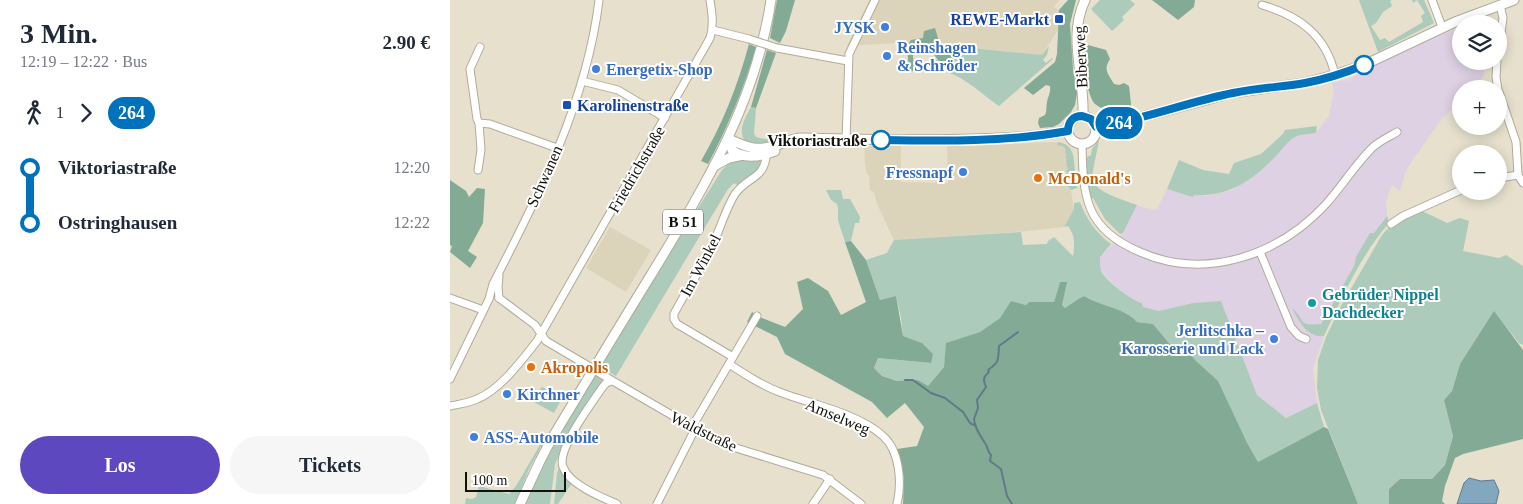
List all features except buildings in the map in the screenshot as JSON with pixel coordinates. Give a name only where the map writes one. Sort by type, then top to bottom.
[{"type":"main road","name":"B 51","points":[[520,504],[551,440],[716,165],[729,139],[752,80],[761,50],[771,0]]},
{"type":"main road","name":"Biberweg","points":[[1082,116],[1082,88],[1076,36],[1084,0]]},
{"type":"main road","points":[[1096,127],[1232,93],[1304,83],[1336,76],[1442,27],[1514,0]]},
{"type":"main road","points":[[1082,116],[1091,119],[1096,127],[1095,134],[1091,140],[1082,144],[1072,140],[1068,131],[1069,124],[1073,119],[1082,116]]},
{"type":"main road","points":[[716,165],[729,158],[744,155],[755,156],[767,151],[800,144],[810,139],[1003,138],[1068,131]]},
{"type":"main road","points":[[729,139],[748,147],[767,151]]},
{"type":"main road","points":[[729,139],[732,150],[744,155]]},
{"type":"street","name":"Schwanen","points":[[450,379],[489,299],[493,284],[557,148],[582,81],[592,42],[599,0]]},
{"type":"street","points":[[710,0],[713,30],[777,48],[848,62]]},
{"type":"street","points":[[846,140],[848,62],[851,48],[875,0]]},
{"type":"street","points":[[1432,0],[1442,27]]},
{"type":"street","points":[[1262,5],[1292,16],[1315,35],[1326,52],[1336,76]]},
{"type":"street","points":[[1500,5],[1502,15]]},
{"type":"street","name":"Friedrichstraße","points":[[450,406],[475,400],[488,393],[504,380],[537,341],[701,55],[713,30]]},
{"type":"street","points":[[478,170],[481,150],[479,124],[470,69],[480,46]]},
{"type":"street","points":[[582,81],[618,90],[665,118]]},
{"type":"street","points":[[1507,116],[1516,142],[1518,175],[1523,183]]},
{"type":"street","points":[[479,124],[490,124],[557,148]]},
{"type":"street","points":[[1082,144],[1083,182],[1087,199],[1100,224],[1119,242],[1156,258],[1190,264],[1208,264],[1228,262],[1260,252],[1290,234],[1312,217],[1340,188],[1371,149],[1397,132]]},
{"type":"street","name":"Im Winkel","points":[[731,360],[677,324],[674,314],[708,256],[732,200],[740,189],[761,173],[767,151]]},
{"type":"street","points":[[1507,177],[1518,175]]},
{"type":"street","points":[[1391,224],[1403,216],[1452,194]]},
{"type":"street","points":[[1260,252],[1291,326],[1298,336],[1306,339]]},
{"type":"street","name":"Schwanen","points":[[499,298],[500,270]]},
{"type":"street","points":[[489,299],[493,297],[499,298]]},
{"type":"street","points":[[450,298],[483,310]]},
{"type":"street","name":"Waldstraße","points":[[499,298],[535,325],[546,341],[720,443],[819,473],[830,479]]},
{"type":"street","points":[[656,504],[693,433],[695,422],[757,316]]},
{"type":"street","name":"Amselweg","points":[[731,360],[766,386],[850,417],[883,436],[892,447],[896,461],[899,478],[897,504]]},
{"type":"street","points":[[609,379],[576,425],[566,445],[562,464],[565,472],[575,482],[587,490],[617,504]]},
{"type":"street","points":[[813,504],[830,479],[861,504]]},
{"type":"shaded area","points":[[869,0],[1059,0],[1054,7],[1059,10],[1058,30],[1042,55],[940,45],[930,41],[847,46]]},
{"type":"shaded area","points":[[1452,31],[1452,70],[1484,70],[1483,77],[1480,80],[1452,80],[1452,109],[1441,120],[1414,158],[1406,171],[1400,191],[1393,186],[1391,187],[1386,203],[1387,216],[1374,233],[1370,233],[1356,257],[1354,266],[1321,324],[1324,336],[1313,368],[1317,403],[1286,418],[1257,395],[1221,301],[1193,303],[1159,311],[1143,307],[1142,303],[1129,298],[1103,274],[1100,266],[1100,257],[1123,233],[1137,205],[1152,210],[1157,209],[1167,189],[1180,193],[1206,196],[1232,190],[1263,168],[1290,140],[1298,136],[1316,133],[1329,116],[1334,90],[1332,83],[1348,81],[1350,78],[1423,42]]},
{"type":"shaded area","points":[[1063,143],[1070,147],[1073,153],[1077,188],[1071,190],[1074,209],[1064,227],[894,240],[877,204],[874,192],[870,190],[869,175],[865,165],[864,146],[901,146],[901,182],[948,183],[947,146]]},
{"type":"shaded area","points":[[610,227],[651,250],[626,292],[586,268]]},
{"type":"green space","points":[[777,0],[795,0],[786,31],[780,43],[770,38]]},
{"type":"green space","points":[[1068,0],[1076,0],[1070,24],[1073,69],[1077,93],[1075,105],[1059,124],[1053,127],[1040,128],[1039,118],[1046,113],[1050,86],[1046,85],[1033,95],[1024,88],[1055,62],[1059,10]]},
{"type":"green space","points":[[1100,0],[1130,0],[1135,4],[1122,17],[1124,20],[1112,31],[1091,9]]},
{"type":"green space","points":[[1152,0],[1195,0],[1194,7],[1178,20]]},
{"type":"green space","points":[[1359,0],[1392,0],[1390,1],[1392,6],[1383,12],[1376,23],[1371,26],[1380,40],[1385,38],[1389,42],[1423,22],[1421,16],[1425,13],[1417,0],[1424,0],[1434,23],[1378,52]]},
{"type":"green space","points":[[935,28],[940,45],[935,43],[940,52],[951,53],[954,64],[944,68],[929,48],[923,46],[915,50],[913,56],[914,71],[909,72],[907,46],[911,40],[923,38],[924,31]]},
{"type":"green space","points":[[935,42],[940,45],[1042,55],[1049,46],[1047,55],[1043,60],[1046,63],[1053,59],[999,106],[962,79],[937,70],[935,58],[944,68]]},
{"type":"green space","points":[[749,44],[756,47],[741,92],[708,164],[701,161],[729,104]]},
{"type":"green space","points":[[1088,45],[1106,50],[1110,59],[1107,72],[1114,84],[1124,83],[1129,86],[1132,113],[1123,115],[1106,110],[1099,107],[1093,101],[1083,65],[1083,55]]},
{"type":"green space","points":[[767,50],[776,53],[756,108],[751,107]]},
{"type":"green space","points":[[751,107],[756,108],[754,133],[756,137],[764,139],[779,137],[779,139],[761,144],[745,141],[742,128]]},
{"type":"green space","points":[[1317,126],[1316,133],[1294,138],[1266,166],[1239,186],[1218,193],[1194,195],[1193,197],[1167,189],[1179,160],[1203,170],[1229,174],[1234,163],[1261,154],[1285,130]]},
{"type":"green space","points":[[1099,140],[1093,172],[1095,184],[1112,196],[1137,205],[1123,233],[1120,234],[1105,219],[1093,198],[1090,199],[1085,177],[1087,157],[1091,155],[1092,149]]},
{"type":"green space","points":[[1058,142],[1068,146],[1071,150],[1075,175],[1070,176],[1070,181],[1076,181],[1077,188],[1071,190],[1065,183],[1068,180],[1066,175],[1068,169],[1065,157],[1067,155],[1065,153],[1066,149],[1061,145],[1057,145]]},
{"type":"green space","points":[[738,159],[759,159],[761,164],[758,171],[739,186],[734,183],[728,189],[616,376],[609,372],[572,427],[555,464],[550,504],[526,504],[541,469],[660,270],[722,170],[729,163]]},
{"type":"green space","points":[[450,180],[466,191],[469,197],[477,188],[485,189],[483,223],[468,251],[477,257],[470,268],[450,252],[452,246],[450,245]]},
{"type":"green space","points":[[826,190],[841,190],[843,199],[850,199],[860,217],[859,223],[855,223],[851,241],[845,242],[838,220],[837,204],[831,200]]},
{"type":"green space","points":[[1080,202],[1092,226],[1111,244],[1100,257],[1101,271],[1109,281],[1127,295],[1142,303],[1143,307],[1159,311],[1193,303],[1221,301],[1257,395],[1286,418],[1317,403],[1324,427],[1258,462],[1197,362],[1187,351],[1173,348],[1153,324],[1137,322],[1119,310],[1084,296],[1065,308],[1062,305],[1066,282],[1060,282],[1054,302],[1029,302],[1026,305],[1011,301],[1000,318],[980,332],[947,343],[944,367],[928,386],[918,380],[898,381],[882,376],[874,368],[878,358],[931,363],[922,343],[903,336],[896,296],[880,300],[866,260],[887,253],[894,240],[1021,232],[1023,245],[1047,244],[1054,237],[1073,256],[1073,237],[1068,226],[1064,227],[1074,209],[1074,203]]},
{"type":"green space","points":[[1420,210],[1447,223],[1460,218],[1469,221],[1463,251],[1499,258],[1506,255],[1523,266],[1523,345],[1519,343],[1494,312],[1460,364],[1452,391],[1444,400],[1453,436],[1445,465],[1432,479],[1400,479],[1389,489],[1389,504],[1358,504],[1321,410],[1317,388],[1318,360],[1326,337],[1341,306],[1382,235],[1392,224]]},
{"type":"green space","points":[[1387,216],[1389,223],[1361,263],[1324,336],[1318,336],[1308,331],[1304,328],[1292,308],[1303,322],[1321,324],[1354,266],[1356,257],[1370,233],[1374,233]]},
{"type":"green space","points":[[851,241],[866,260],[880,300],[896,296],[903,336],[922,343],[933,354],[931,363],[878,358],[874,368],[882,376],[897,381],[918,380],[928,386],[944,367],[946,343],[980,332],[1000,318],[1011,301],[1026,305],[1029,302],[1054,302],[1060,282],[1067,282],[1062,305],[1065,308],[1084,296],[1126,313],[1137,322],[1153,324],[1173,348],[1187,351],[1218,381],[1258,462],[1324,427],[1328,429],[1358,504],[903,504],[904,478],[897,449],[917,446],[924,427],[905,403],[887,418],[872,402],[785,354],[777,337],[747,322],[752,312],[757,316],[785,327],[803,309],[797,282],[808,278],[828,291],[841,315],[866,302],[845,242]]},
{"type":"green space","points":[[1494,311],[1523,350],[1523,439],[1463,454],[1455,458],[1445,486],[1442,501],[1445,504],[1389,504],[1389,489],[1400,479],[1432,479],[1445,465],[1453,436],[1444,400],[1452,391],[1460,364]]},
{"type":"green space","points":[[542,387],[562,398],[554,413],[530,400],[536,402],[538,398],[534,396]]},
{"type":"green space","points":[[541,443],[543,443],[529,469],[515,504],[465,504],[466,498],[472,499],[476,497],[479,486],[509,494],[516,486]]},
{"type":"green space","points":[[559,468],[572,483],[558,504],[554,504],[557,473]]},
{"type":"water","points":[[1469,478],[1481,481],[1494,480],[1499,491],[1496,504],[1457,504],[1464,483]]},
{"type":"waterway","points":[[1012,504],[1007,496],[1001,469],[990,461],[991,455],[977,429],[974,419],[978,408],[977,400],[986,387],[985,377],[989,372],[988,370],[998,360],[999,346],[1018,332]]},
{"type":"waterway","points":[[905,380],[913,380],[931,393],[945,398],[963,412],[970,423],[974,425]]},
{"type":"bus line","name":"264","points":[[881,140],[977,139],[1044,135],[1068,131],[1069,124],[1079,116],[1088,117],[1096,127],[1106,126],[1232,93],[1316,81],[1342,74],[1364,65]]},
{"type":"place","name":"REWE-Markt","points":[[1059,19]]},
{"type":"place","name":"JYSK","points":[[885,27]]},
{"type":"place","name":"Reinshagen & Schröder","points":[[887,56]]},
{"type":"place","name":"Energetix-Shop","points":[[596,69]]},
{"type":"place","name":"Karolinenstraße","points":[[567,105]]},
{"type":"place","name":"Viktoriastraße","points":[[881,140]]},
{"type":"place","name":"Fressnapf","points":[[963,172]]},
{"type":"place","name":"McDonald's","points":[[1038,178]]},
{"type":"place","name":"Gebrüder Nippel Dachdecker","points":[[1312,303]]},
{"type":"place","name":"Jerlitschka – Karosserie und Lack","points":[[1274,339]]},
{"type":"place","name":"Akropolis","points":[[531,367]]},
{"type":"place","name":"Kirchner","points":[[507,394]]},
{"type":"place","name":"ASS-Automobile","points":[[474,437]]}]
